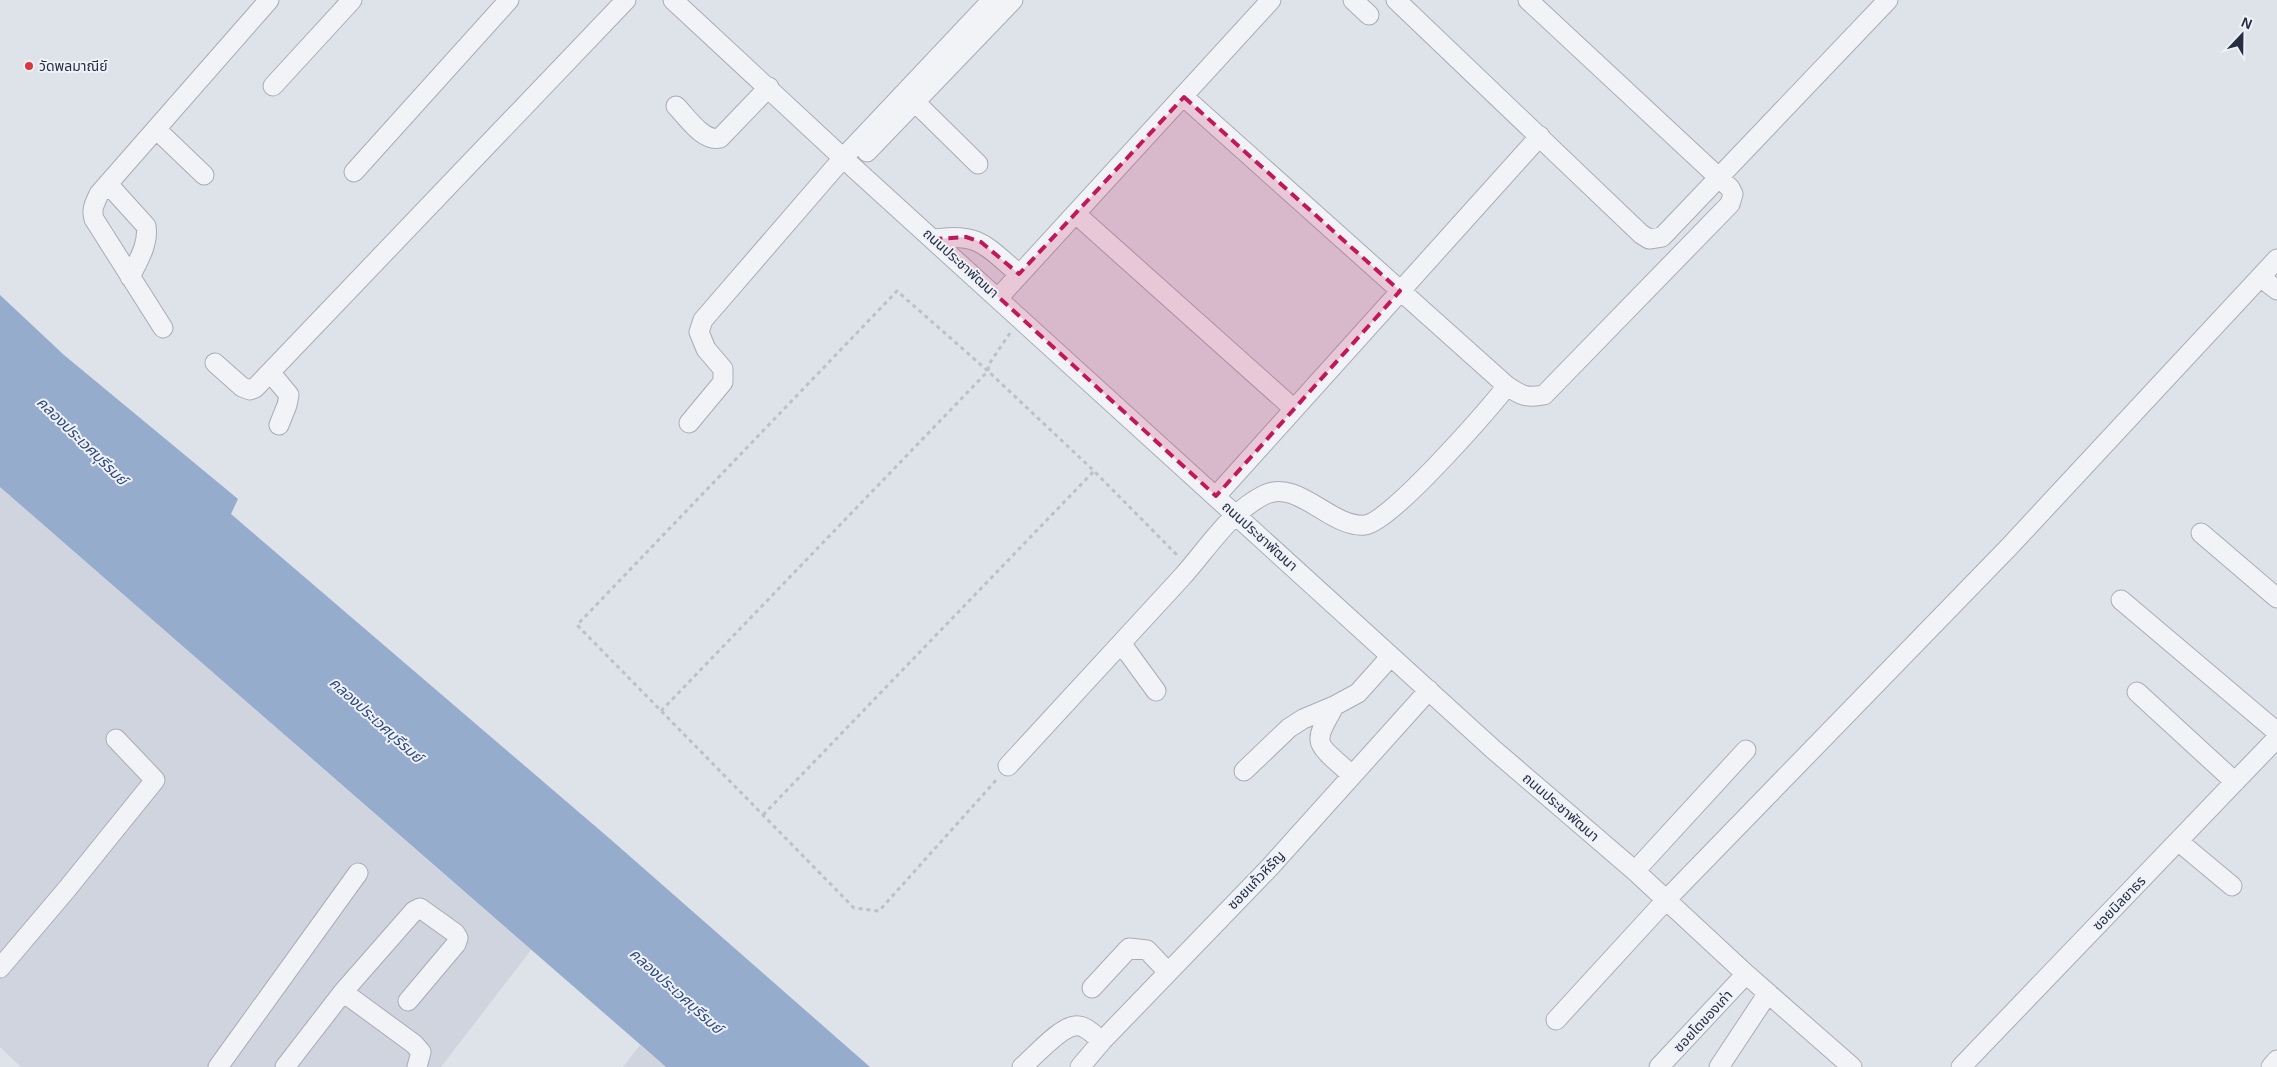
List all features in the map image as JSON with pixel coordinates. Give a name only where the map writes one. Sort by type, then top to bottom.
[{"type":"street","points":[[163,328],[94,219],[94,205],[108,184],[270,0]]},
{"type":"street","points":[[273,86],[352,0]]},
{"type":"street","points":[[354,172],[509,0]]},
{"type":"street","points":[[215,364],[242,387],[250,390],[255,388],[626,0]]},
{"type":"street","name":"ถนนประชาพัฒนา","points":[[673,0],[1494,750],[1635,871],[1746,974],[1852,1067]]},
{"type":"street","points":[[689,423],[723,382],[723,369],[706,349],[699,332],[703,320],[849,162],[992,0]]},
{"type":"street","points":[[849,162],[914,102],[1013,0]]},
{"type":"street","points":[[999,297],[1272,0]]},
{"type":"street","points":[[1354,0],[1369,15]]},
{"type":"street","points":[[1396,0],[1540,136],[1593,191],[1649,239],[1662,237],[1888,0]]},
{"type":"street","points":[[1184,97],[1507,386],[1521,395],[1531,397],[1544,394],[1730,204],[1733,194],[1730,188],[1528,0]]},
{"type":"street","points":[[676,106],[706,137],[713,140],[720,138],[769,87]]},
{"type":"street","points":[[914,102],[978,164]]},
{"type":"street","points":[[156,130],[204,175]]},
{"type":"street","points":[[1216,496],[1540,136]]},
{"type":"street","points":[[108,184],[146,226],[147,235],[144,245],[130,277]]},
{"type":"street","points":[[1076,214],[1294,409]]},
{"type":"street","points":[[935,239],[966,237],[981,242],[1019,274]]},
{"type":"street","points":[[1556,1020],[1666,900],[2009,547],[2277,259]]},
{"type":"street","points":[[2260,277],[2277,290]]},
{"type":"street","points":[[270,372],[289,395],[279,425]]},
{"type":"street","points":[[1008,766],[1236,514],[1265,494],[1279,491],[1302,498],[1347,524],[1367,525],[1387,514],[1463,438],[1507,386]]},
{"type":"street","points":[[2201,533],[2277,598]]},
{"type":"street","points":[[2121,600],[2277,732]]},
{"type":"street","points":[[1121,643],[1156,691]]},
{"type":"street","points":[[1244,771],[1289,728],[1303,719],[1358,694],[1391,656]]},
{"type":"street","name":"ซอยแก้วหิรัญ","points":[[1080,1067],[1102,1041],[1270,867],[1429,690]]},
{"type":"street","points":[[2137,692],[2235,782]]},
{"type":"street","points":[[1334,706],[1321,732],[1319,741],[1323,749],[1352,776]]},
{"type":"street","name":"ซอยนิลยาธร","points":[[1961,1067],[2277,738]]},
{"type":"street","points":[[0,968],[155,780],[116,739]]},
{"type":"street","points":[[1635,871],[1746,750]]},
{"type":"street","points":[[2178,841],[2232,886]]},
{"type":"street","points":[[218,1067],[358,874]]},
{"type":"street","points":[[285,1067],[343,992],[414,911],[420,908],[455,933],[458,938],[456,944],[408,1001]]},
{"type":"street","points":[[1092,988],[1129,948],[1147,950],[1168,972]]},
{"type":"street","name":"ซอยโตของเก่า","points":[[1659,1067],[1746,974]]},
{"type":"street","points":[[343,992],[414,1044],[421,1052],[417,1067]]},
{"type":"street","points":[[1719,1067],[1768,993]]},
{"type":"street","points":[[1022,1067],[1060,1034],[1074,1026],[1084,1027],[1102,1041]]},
{"type":"street","points":[[2271,1067],[2277,1060]]},
{"type":"path","points":[[1008,766],[879,911],[854,908],[577,624],[897,290],[988,371],[1094,470],[1189,568]]},
{"type":"path","points":[[661,711],[988,371],[989,364],[1020,317]]},
{"type":"path","points":[[763,815],[1094,470]]},
{"type":"highlighted area","points":[[1184,97],[1400,291],[1216,496],[935,239],[966,237],[981,242],[1019,274]]},
{"type":"shaded area","points":[[0,487],[531,950],[441,1067],[21,1067],[0,1047]]},
{"type":"shaded area","points":[[640,1045],[666,1067],[623,1067]]},
{"type":"water","name":"คลองประเวศบุรีรมย์","points":[[0,295],[64,355],[238,499],[231,514],[609,838],[870,1067],[666,1067],[0,487]]},
{"type":"place","name":"วัดพลมาณีย์","points":[[29,66]]}]
